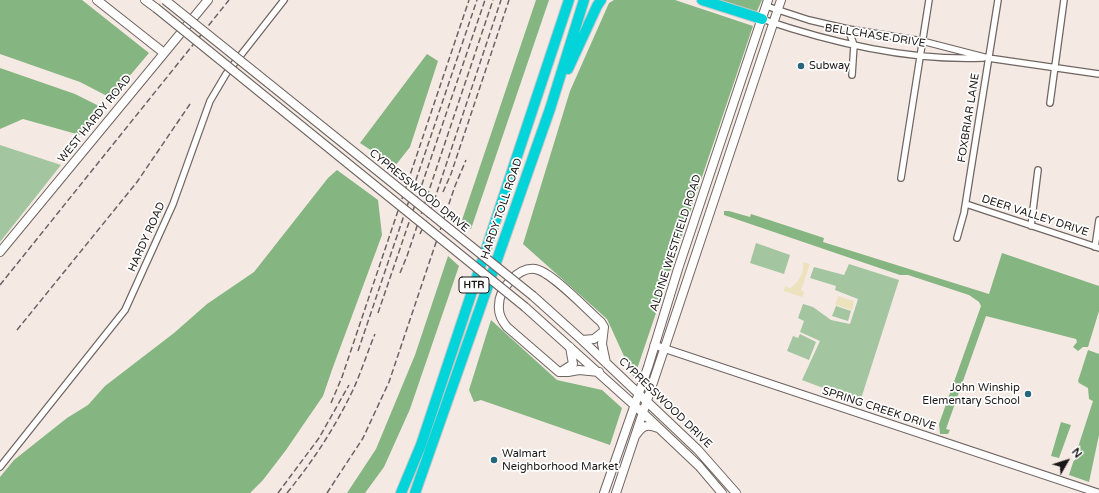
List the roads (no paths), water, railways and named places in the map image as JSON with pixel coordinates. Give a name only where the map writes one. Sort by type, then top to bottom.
[{"type":"highway","name":"HARDY TOLL ROAD","points":[[401,493],[422,445],[569,0]]},
{"type":"highway","name":"HARDY TOLL ROAD","points":[[415,493],[550,109],[584,0]]},
{"type":"highway","points":[[550,109],[601,0]]},
{"type":"highway","points":[[702,0],[762,19]]},
{"type":"main road","points":[[97,0],[164,53]]},
{"type":"main road","name":"CYPRESSWOOD DRIVE","points":[[145,0],[525,307],[634,404],[699,466],[721,492]]},
{"type":"main road","name":"CYPRESSWOOD DRIVE","points":[[165,0],[533,296],[582,340],[698,450],[736,493]]},
{"type":"main road","name":"WEST HARDY ROAD","points":[[0,252],[207,0]]},
{"type":"main road","name":"ALDINE WESTFIELD ROAD","points":[[616,493],[781,0]]},
{"type":"main road","name":"ALDINE WESTFIELD ROAD","points":[[604,493],[648,367],[678,269],[767,3]]},
{"type":"main road","points":[[729,117],[741,122]]},
{"type":"main road","points":[[703,193],[715,197]]},
{"type":"main road","points":[[599,372],[579,370],[559,372],[508,327],[501,318],[498,306],[507,285],[516,276],[535,269],[549,275],[601,322],[604,328],[602,344],[606,363]]},
{"type":"main road","points":[[678,269],[689,274]]},
{"type":"main road","points":[[582,340],[594,339],[603,332]]},
{"type":"main road","points":[[559,372],[569,368],[573,364],[569,346]]},
{"type":"main road","points":[[623,379],[630,381],[638,379],[648,367]]},
{"type":"main road","points":[[633,440],[641,428],[646,425],[659,428]]},
{"type":"main road","points":[[721,492],[728,483]]},
{"type":"street","name":"HARDY ROAD","points":[[0,466],[124,310],[173,204],[210,101],[226,74],[284,0]]},
{"type":"street","points":[[901,178],[929,0]]},
{"type":"street","name":"FOXBRIAR LANE","points":[[957,238],[966,204],[998,0]]},
{"type":"street","points":[[1050,103],[1064,0]]},
{"type":"street","name":"BELLCHASE DRIVE","points":[[767,3],[778,9],[809,20],[848,29],[922,41],[988,58],[1054,69],[1099,74]]},
{"type":"street","name":"BELLCHASE DRIVE","points":[[762,19],[820,38],[854,45],[920,54],[988,58]]},
{"type":"street","points":[[848,29],[854,45],[852,75]]},
{"type":"street","points":[[1031,226],[1038,170]]},
{"type":"street","name":"DEER VALLEY DRIVE","points":[[966,204],[1097,247]]},
{"type":"street","points":[[1097,247],[1099,220]]},
{"type":"street","name":"SPRING CREEK DRIVE","points":[[654,345],[665,350],[1098,493]]},
{"type":"railway","points":[[0,285],[229,0]]},
{"type":"railway","points":[[331,403],[342,377],[469,0]]},
{"type":"railway","points":[[358,351],[477,0]]},
{"type":"railway","points":[[378,313],[485,0]]},
{"type":"railway","points":[[400,273],[493,0]]},
{"type":"railway","points":[[420,234],[432,207],[501,0]]},
{"type":"railway","points":[[443,192],[451,174],[509,0]]},
{"type":"railway","points":[[17,330],[137,182],[190,104]]},
{"type":"railway","points":[[327,493],[363,438],[389,382],[455,186],[466,160]]},
{"type":"railway","points":[[287,493],[306,469],[338,419],[355,385],[375,334]]},
{"type":"railway","points":[[278,493],[319,438],[349,385]]},
{"type":"place","name":"Subway","points":[[801,66]]},
{"type":"place","name":"John Winship Elementary School","points":[[1028,394]]},
{"type":"place","name":"Walmart Neighborhood Market","points":[[494,460]]}]
